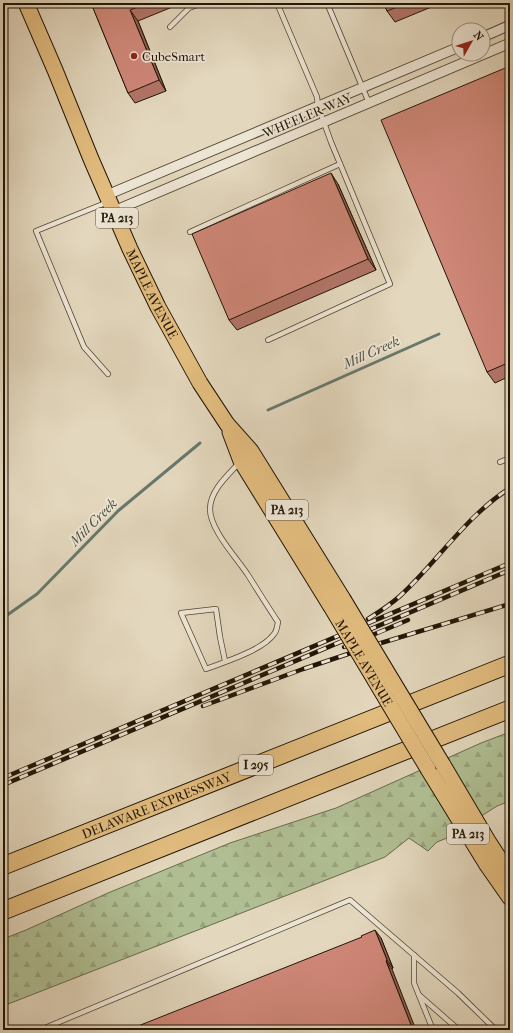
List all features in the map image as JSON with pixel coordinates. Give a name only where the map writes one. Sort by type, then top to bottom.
[{"type":"highway","name":"DELAWARE EXPRESSWAY","points":[[3,866],[510,664]]},
{"type":"highway","points":[[3,910],[510,709]]},
{"type":"main road","name":"MAPLE AVENUE","points":[[26,3],[110,203],[158,307],[200,383],[227,424],[251,451],[337,602],[428,769],[510,898]]},
{"type":"main road","name":"MAPLE AVENUE","points":[[227,424],[241,461],[337,602],[443,765],[510,874]]},
{"type":"street","points":[[491,33],[510,25]]},
{"type":"street","name":"WHEELER WAY","points":[[110,203],[324,122],[510,43]]},
{"type":"street","name":"WHEELER WAY","points":[[110,203],[318,106],[451,50]]},
{"type":"lane","points":[[170,27],[189,8],[202,3]]},
{"type":"lane","points":[[268,340],[390,284],[340,164],[318,106],[317,97],[277,3]]},
{"type":"lane","points":[[327,3],[369,103]]},
{"type":"lane","points":[[190,232],[340,164]]},
{"type":"lane","points":[[108,374],[84,347],[36,231],[110,203]]},
{"type":"lane","points":[[500,462],[510,458]]},
{"type":"lane","points":[[226,662],[220,637],[216,609],[181,613],[206,669],[226,662],[267,642],[276,633],[278,622],[212,522],[210,508],[214,492],[241,461]]},
{"type":"lane","points":[[40,1030],[350,900],[458,993],[496,1030]]},
{"type":"lane","points":[[414,955],[414,983],[433,1030]]},
{"type":"lane","points":[[418,994],[459,1030]]},
{"type":"green space","points":[[510,732],[510,801],[497,806],[447,838],[437,842],[428,851],[409,838],[385,857],[3,1006],[3,939],[108,893],[230,843],[336,808],[481,743]]},
{"type":"building","name":"CubeSmart","points":[[91,3],[148,3],[130,10],[159,80],[128,93]]},
{"type":"building","points":[[384,3],[407,3],[387,11]]},
{"type":"building","points":[[510,66],[510,362],[487,372],[381,120]]},
{"type":"building","points":[[331,173],[368,259],[229,320],[192,234]]},
{"type":"building","points":[[375,930],[413,1030],[128,1030],[362,937],[361,936]]},
{"type":"waterway","name":"Mill Creek","points":[[268,410],[439,334]]},
{"type":"waterway","name":"Mill Creek","points":[[3,618],[37,594],[118,511],[200,443]]},
{"type":"railway","points":[[368,619],[400,596],[466,525],[494,499],[510,488]]},
{"type":"railway","points":[[3,778],[510,563]]},
{"type":"railway","points":[[3,785],[510,570]]},
{"type":"railway","points":[[203,706],[303,669],[381,643],[510,604]]},
{"type":"railway","points":[[344,647],[408,620]]},
{"type":"place","name":"CubeSmart","points":[[134,56]]}]
